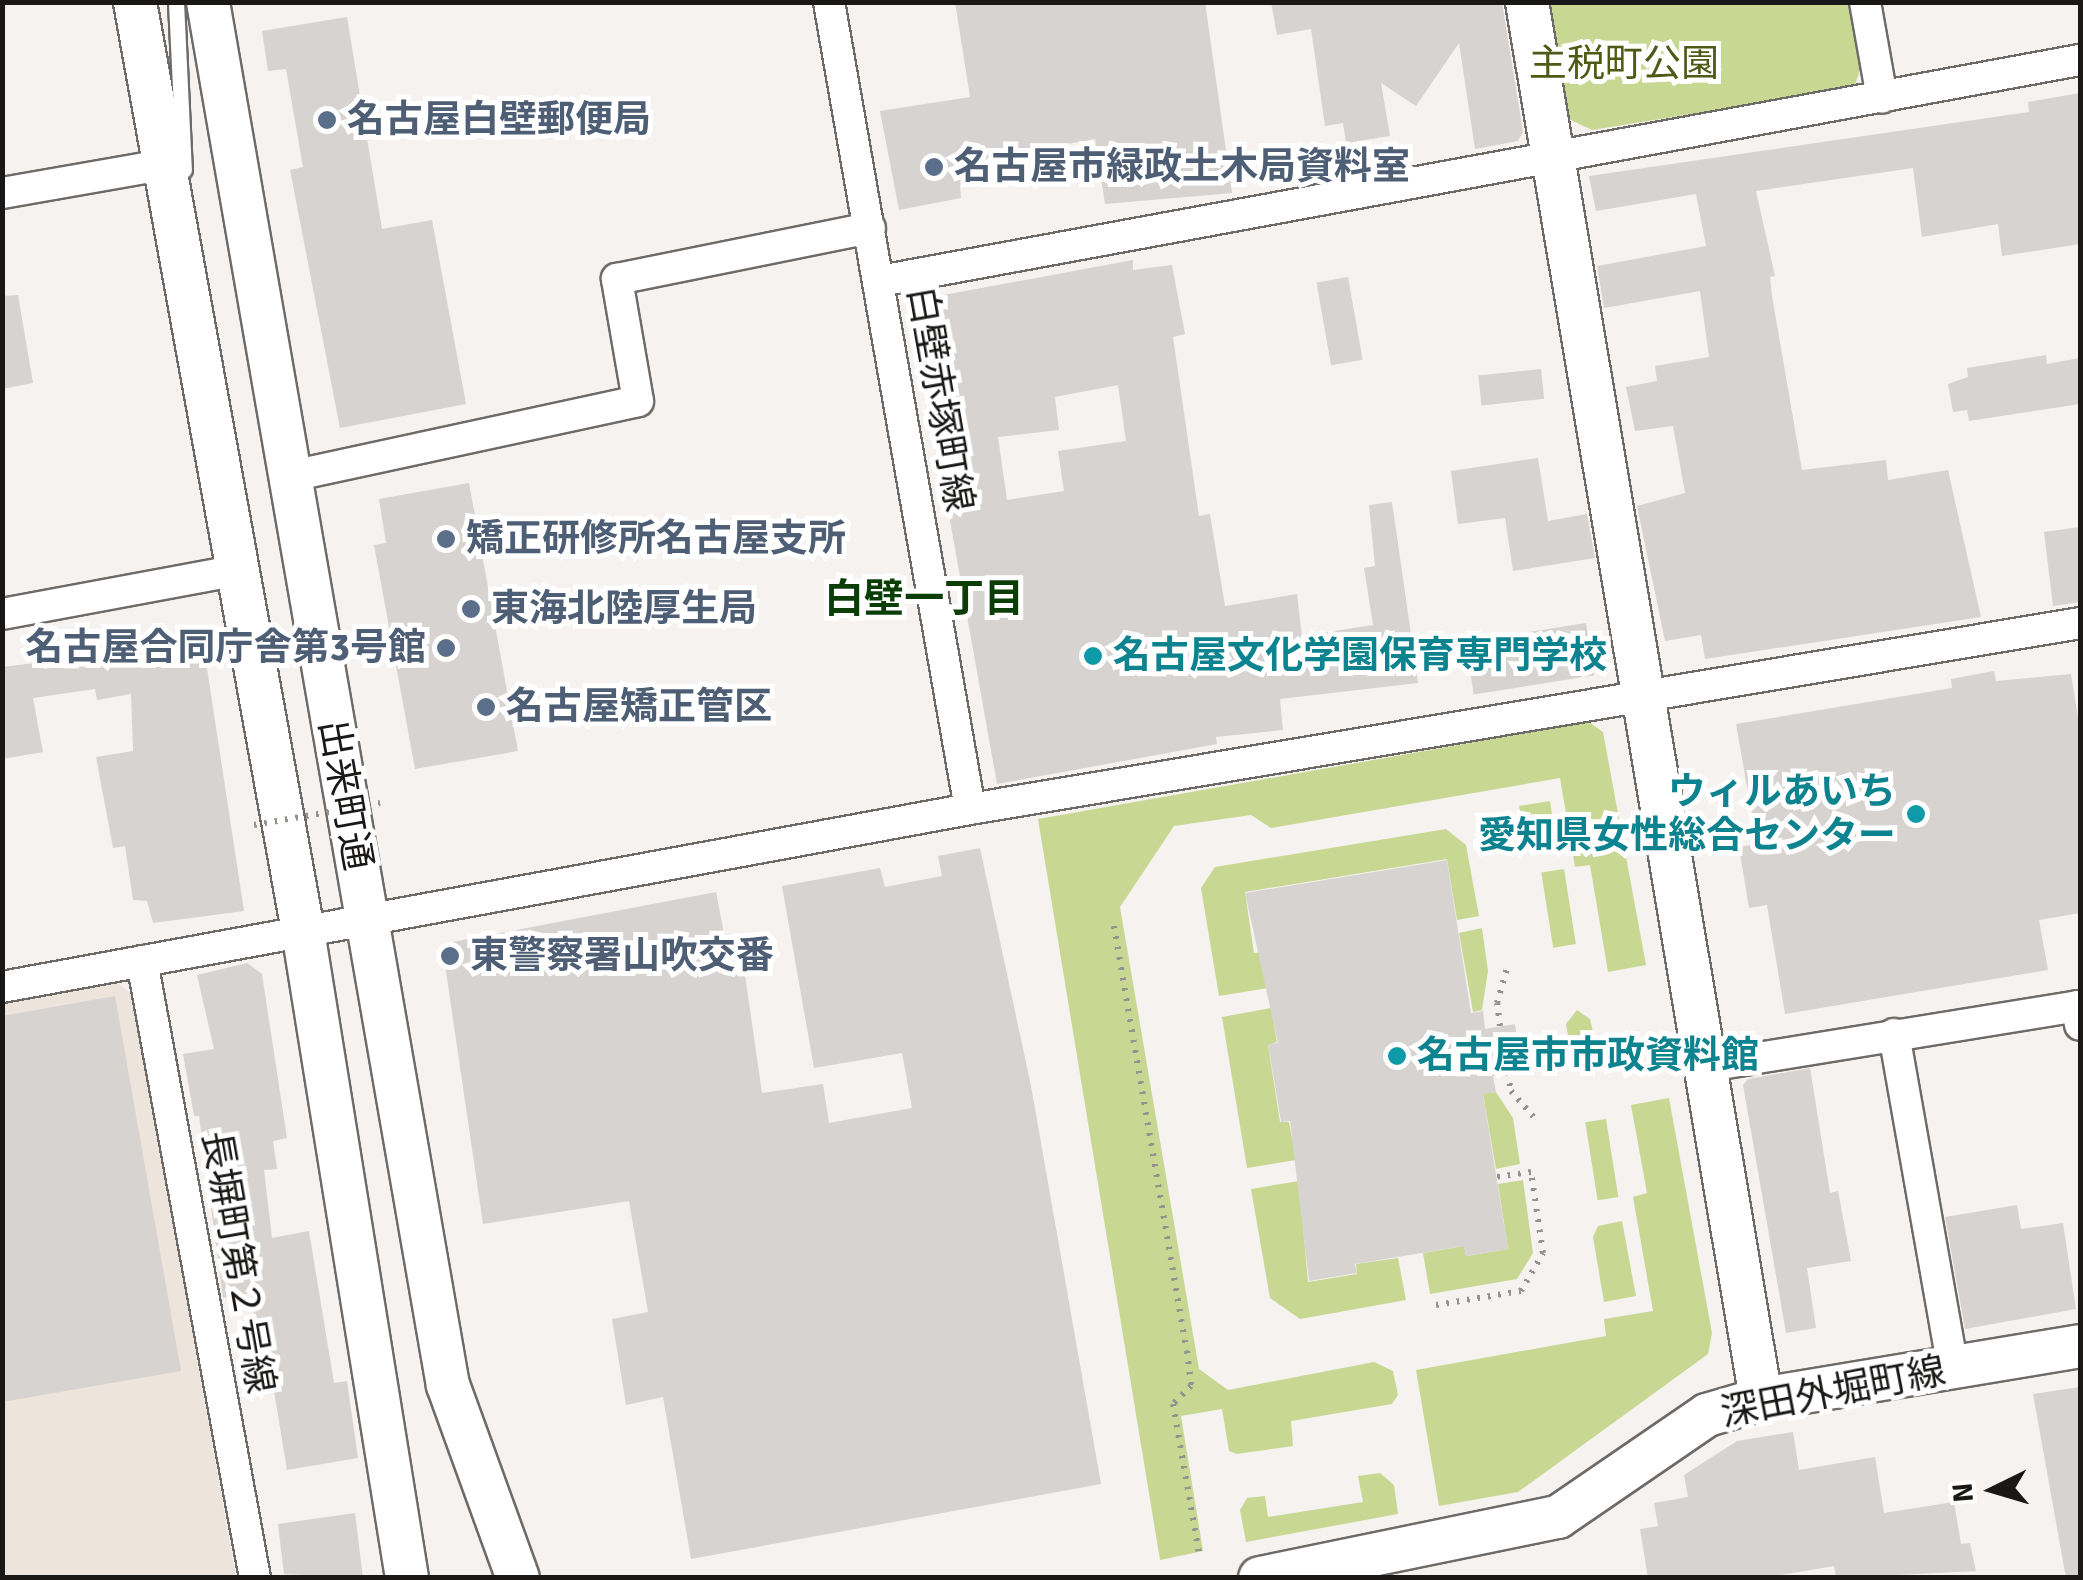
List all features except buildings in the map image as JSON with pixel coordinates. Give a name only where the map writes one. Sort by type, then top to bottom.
[{"type":"main road","name":"出来町通","points":[[135,2],[162,165],[191,294],[303,931],[407,1578]]},
{"type":"main road","name":"出来町通","points":[[208,2],[286,476],[448,1386],[518,1578]]},
{"type":"main road","points":[[1527,2],[1760,1399]]},
{"type":"main road","name":"深田外堀町線","points":[[1260,1578],[1558,1517],[1706,1415],[1760,1399],[2080,1346]]},
{"type":"street","name":"白壁赤塚町線","points":[[829,2],[970,809]]},
{"type":"street","points":[[1865,2],[1882,98]]},
{"type":"street","points":[[880,282],[2080,60]]},
{"type":"street","points":[[2,193],[162,165]]},
{"type":"street","points":[[286,476],[638,401],[617,279],[870,228]]},
{"type":"street","points":[[2,614],[239,570]]},
{"type":"street","points":[[2,986],[970,809],[2080,624]]},
{"type":"street","name":"長塀町第２号線","points":[[142,962],[256,1578]]},
{"type":"street","points":[[1702,1067],[2077,1006],[2080,1026]]},
{"type":"street","points":[[1894,1034],[1952,1368]]},
{"type":"lane","points":[[176,2],[191,294]]},
{"type":"path","points":[[254,824],[380,803]]},
{"type":"path","points":[[1114,926],[1192,1386],[1173,1404],[1200,1558]]},
{"type":"path","points":[[1500,1026],[1497,1003],[1508,965]]},
{"type":"path","points":[[1518,1047],[1534,1044]]},
{"type":"path","points":[[1508,1073],[1511,1092],[1538,1122]]},
{"type":"path","points":[[1436,1305],[1521,1290],[1543,1254],[1531,1172],[1496,1177]]},
{"type":"shaded area","points":[[116,982],[132,994],[236,1577],[3,1578],[3,1002]]},
{"type":"green space","name":"主税町公園","points":[[1549,3],[1850,3],[1861,67],[1854,88],[1592,130],[1569,119]]},
{"type":"green space","points":[[1589,722],[1603,732],[1646,965],[1608,972],[1590,865],[1575,867],[1560,778],[1271,828],[1251,815],[1174,826],[1120,907],[1199,1369],[1228,1390],[1374,1362],[1393,1371],[1398,1395],[1392,1404],[1291,1421],[1293,1446],[1237,1454],[1229,1451],[1222,1409],[1181,1416],[1203,1551],[1160,1560],[1038,819]]},
{"type":"green space","points":[[1550,801],[1557,847],[1536,850],[1525,841],[1519,806]]},
{"type":"green space","points":[[1446,829],[1466,845],[1479,916],[1457,920],[1447,859],[1245,892],[1254,953],[1262,952],[1268,988],[1219,996],[1201,888],[1215,867]]},
{"type":"green space","points":[[1564,869],[1576,944],[1553,948],[1541,873]]},
{"type":"green space","points":[[1482,928],[1488,971],[1482,1010],[1473,1012],[1459,933]]},
{"type":"green space","points":[[1271,1008],[1277,1042],[1268,1045],[1280,1122],[1289,1122],[1296,1160],[1247,1168],[1222,1017]]},
{"type":"green space","points":[[1577,1010],[1590,1019],[1596,1044],[1595,1055],[1585,1061],[1571,1052],[1566,1024]]},
{"type":"green space","points":[[1496,1092],[1513,1118],[1520,1164],[1496,1169],[1483,1094]]},
{"type":"green space","points":[[1669,1098],[1712,1333],[1708,1354],[1518,1492],[1439,1506],[1416,1370],[1606,1336],[1604,1319],[1653,1311],[1633,1197],[1647,1193],[1631,1105]]},
{"type":"green space","points":[[1606,1119],[1618,1197],[1598,1200],[1585,1122]]},
{"type":"green space","points":[[1523,1180],[1533,1253],[1517,1279],[1430,1294],[1423,1253],[1464,1246],[1466,1256],[1508,1249],[1498,1184]]},
{"type":"green space","points":[[1299,1181],[1308,1282],[1357,1274],[1356,1264],[1398,1258],[1406,1300],[1300,1319],[1270,1298],[1251,1189]]},
{"type":"green space","points":[[1622,1221],[1636,1296],[1604,1302],[1593,1237],[1598,1226]]},
{"type":"green space","points":[[1380,1473],[1394,1485],[1398,1514],[1246,1542],[1240,1510],[1247,1498],[1265,1496],[1268,1517],[1363,1502],[1358,1476]]},
{"type":"place","name":"名古屋白壁郵便局","points":[[327,120]]},
{"type":"place","name":"名古屋市緑政土木局資料室","points":[[934,167]]},
{"type":"place","name":"矯正研修所名古屋支所","points":[[446,539]]},
{"type":"place","name":"東海北陸厚生局","points":[[471,609]]},
{"type":"place","name":"名古屋合同庁舎第3号館","points":[[446,648]]},
{"type":"place","name":"名古屋文化学園保育専門学校","points":[[1093,656]]},
{"type":"place","name":"名古屋矯正管区","points":[[486,707]]},
{"type":"place","name":"ウィルあいち 愛知県女性総合センター","points":[[1916,814]]},
{"type":"place","name":"東警察署山吹交番","points":[[450,956]]},
{"type":"place","name":"名古屋市市政資料館","points":[[1397,1056]]},
{"type":"district","name":"白壁一丁目","points":[[924,599]]}]
